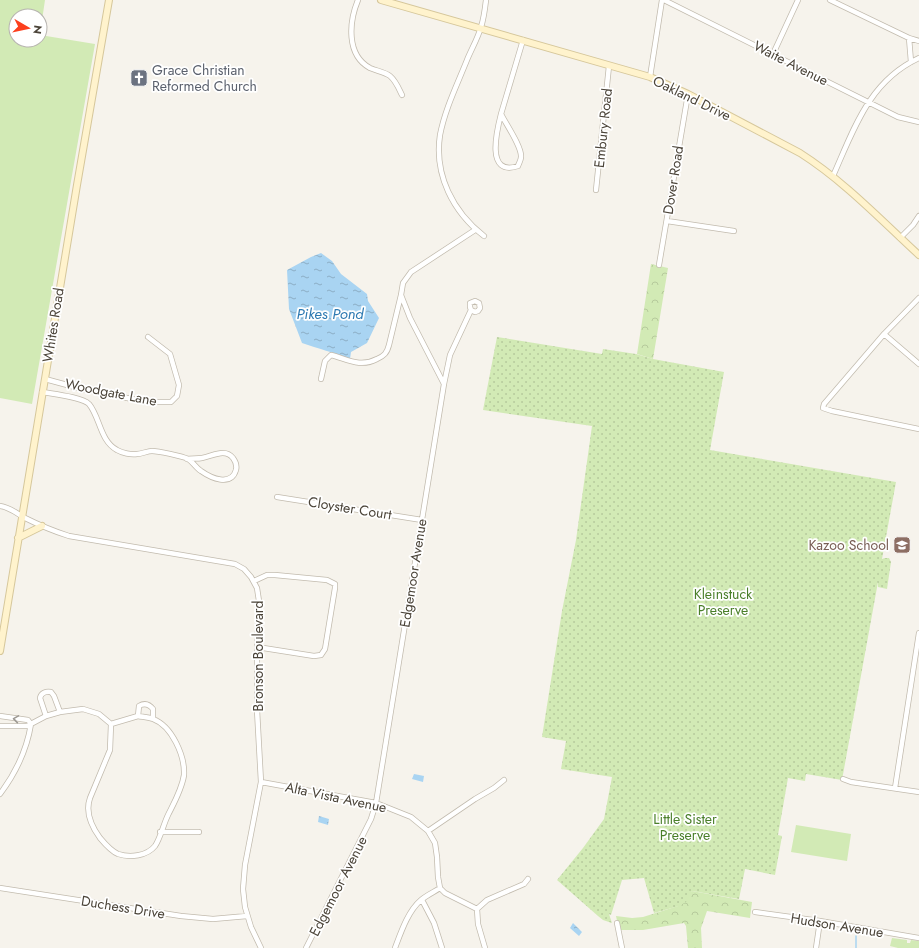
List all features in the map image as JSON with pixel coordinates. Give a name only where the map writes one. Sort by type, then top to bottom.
[{"type":"street","name":"Whites Road","points":[[0,651],[44,378],[109,0]]},
{"type":"street","points":[[358,0],[352,26],[354,51],[370,68],[390,76],[402,95]]},
{"type":"street","name":"Oakland Drive","points":[[381,0],[650,77],[688,94],[800,153],[833,176],[919,255]]},
{"type":"street","points":[[484,236],[476,230],[460,211],[448,192],[443,181],[440,168],[439,145],[443,123],[452,97],[481,28],[486,0]]},
{"type":"street","points":[[650,77],[663,0]]},
{"type":"street","name":"Waite Avenue","points":[[663,0],[898,117],[919,122]]},
{"type":"street","points":[[773,54],[798,0]]},
{"type":"street","points":[[830,0],[909,38],[919,41]]},
{"type":"street","points":[[909,38],[911,62]]},
{"type":"street","points":[[500,114],[520,146],[521,158],[518,166],[511,168],[505,168],[498,161],[494,148],[500,114],[523,40]]},
{"type":"street","points":[[833,176],[868,102],[888,78],[919,58]]},
{"type":"street","name":"Embury Road","points":[[596,190],[609,66]]},
{"type":"street","name":"Dover Road","points":[[659,265],[688,94]]},
{"type":"street","points":[[900,238],[913,225],[919,216]]},
{"type":"street","points":[[667,220],[734,231]]},
{"type":"street","points":[[321,380],[325,361],[331,355],[360,364],[373,361],[386,353],[403,283],[411,272],[476,230]]},
{"type":"street","points":[[400,295],[410,318],[444,384]]},
{"type":"street","points":[[919,298],[884,334],[824,404],[823,408],[832,412],[919,429]]},
{"type":"street","name":"Edgemoor Avenue","points":[[306,948],[371,819],[376,803],[444,384],[450,355],[471,310]]},
{"type":"street","points":[[884,334],[919,364]]},
{"type":"street","name":"Woodgate Lane","points":[[44,378],[82,389],[147,402],[170,402],[177,396],[178,386],[170,354],[148,337]]},
{"type":"street","name":"Woodgate Lane","points":[[42,392],[82,400],[89,404],[108,444],[118,450],[129,454],[157,451],[187,458],[209,457],[217,453],[225,453],[231,456],[235,461],[236,468],[234,475],[229,480],[220,480],[200,471],[187,458]]},
{"type":"street","name":"Cloyster Court","points":[[278,496],[422,520]]},
{"type":"street","name":"Bronson Boulevard","points":[[0,506],[10,509],[58,533],[69,536],[234,564],[244,569],[254,581],[260,601],[257,647],[261,782],[243,880],[243,889],[247,916],[255,938],[261,948]]},
{"type":"street","points":[[18,538],[42,526]]},
{"type":"street","points":[[254,581],[267,575],[282,575],[327,580],[335,584],[325,649],[321,655],[314,656],[257,647]]},
{"type":"street","points":[[895,788],[919,633]]},
{"type":"street","points":[[46,716],[40,698],[42,694],[46,692],[51,692],[53,694],[60,712]]},
{"type":"street","points":[[138,716],[139,706],[145,704],[152,709],[154,719]]},
{"type":"street","points":[[0,726],[27,726],[46,716],[60,712],[83,709],[99,714],[111,724]]},
{"type":"street","points":[[0,716],[28,720],[31,724]]},
{"type":"street","points":[[138,716],[154,719],[165,728],[180,752],[183,767],[182,783],[157,841],[151,850],[140,855],[131,856],[119,854],[110,849],[101,839],[93,826],[88,810],[88,802],[110,750],[111,724],[138,716]]},
{"type":"street","points":[[0,794],[12,776],[24,750],[31,724]]},
{"type":"street","points":[[843,779],[851,782],[919,792]]},
{"type":"street","points":[[477,909],[445,893],[440,888],[437,857],[434,843],[428,831],[504,780]]},
{"type":"street","name":"Alta Vista Avenue","points":[[261,782],[376,803],[412,817],[428,831]]},
{"type":"street","points":[[160,832],[198,832]]},
{"type":"street","points":[[477,909],[487,900],[524,884],[528,879]]},
{"type":"street","name":"Duchess Drive","points":[[0,888],[181,916],[213,919],[247,916]]},
{"type":"street","points":[[396,948],[408,918],[415,906],[440,888]]},
{"type":"street","points":[[422,900],[434,923],[442,948]]},
{"type":"street","points":[[477,909],[478,924],[485,948]]},
{"type":"street","name":"Hudson Avenue","points":[[755,912],[820,921],[919,938]]},
{"type":"street","points":[[816,948],[820,921]]},
{"type":"street","points":[[617,923],[622,948]]},
{"type":"green space","points":[[0,0],[45,0],[44,8],[8,8],[8,48],[48,48],[48,36],[95,44],[32,404],[0,398]]},
{"type":"green space","points":[[651,264],[668,268],[653,359],[637,354]]},
{"type":"green space","name":"Kleinstuck Preserve","points":[[497,337],[602,354],[603,349],[636,354],[653,359],[724,372],[710,450],[896,482],[882,559],[889,558],[891,562],[887,589],[878,587],[878,582],[842,780],[806,774],[805,781],[788,778],[778,835],[782,836],[775,875],[745,869],[739,899],[692,891],[686,902],[679,906],[654,913],[644,878],[622,880],[611,915],[609,914],[612,923],[603,920],[557,880],[604,819],[612,777],[561,769],[566,741],[542,737],[562,611],[576,540],[592,426],[483,410]]},
{"type":"green space","points":[[796,825],[851,834],[847,861],[791,852]]},
{"type":"green space","points":[[692,891],[752,902],[750,918],[707,911],[701,928],[702,948],[688,948],[686,926],[684,923],[643,930],[619,930],[616,916],[632,918],[643,917],[678,906]]},
{"type":"green space","points":[[892,938],[907,940],[907,943],[910,943],[911,940],[919,941],[919,948],[898,948],[890,946]]},
{"type":"water","name":"Pikes Pond","points":[[321,253],[332,261],[341,274],[367,294],[368,301],[379,318],[367,343],[351,352],[350,359],[302,343],[289,309],[287,270]]},
{"type":"water","points":[[414,774],[424,776],[423,782],[412,779]]},
{"type":"water","points":[[319,816],[329,819],[328,825],[318,822]]},
{"type":"water","points":[[573,923],[582,932],[579,936],[570,928]]},
{"type":"waterway","points":[[856,936],[856,948]]},
{"type":"place","name":"Grace Christian Reformed Church","points":[[139,78]]},
{"type":"place","name":"Kazoo School","points":[[902,545]]},
{"type":"park label","name":"Little Sister Preserve","points":[[685,828]]}]
